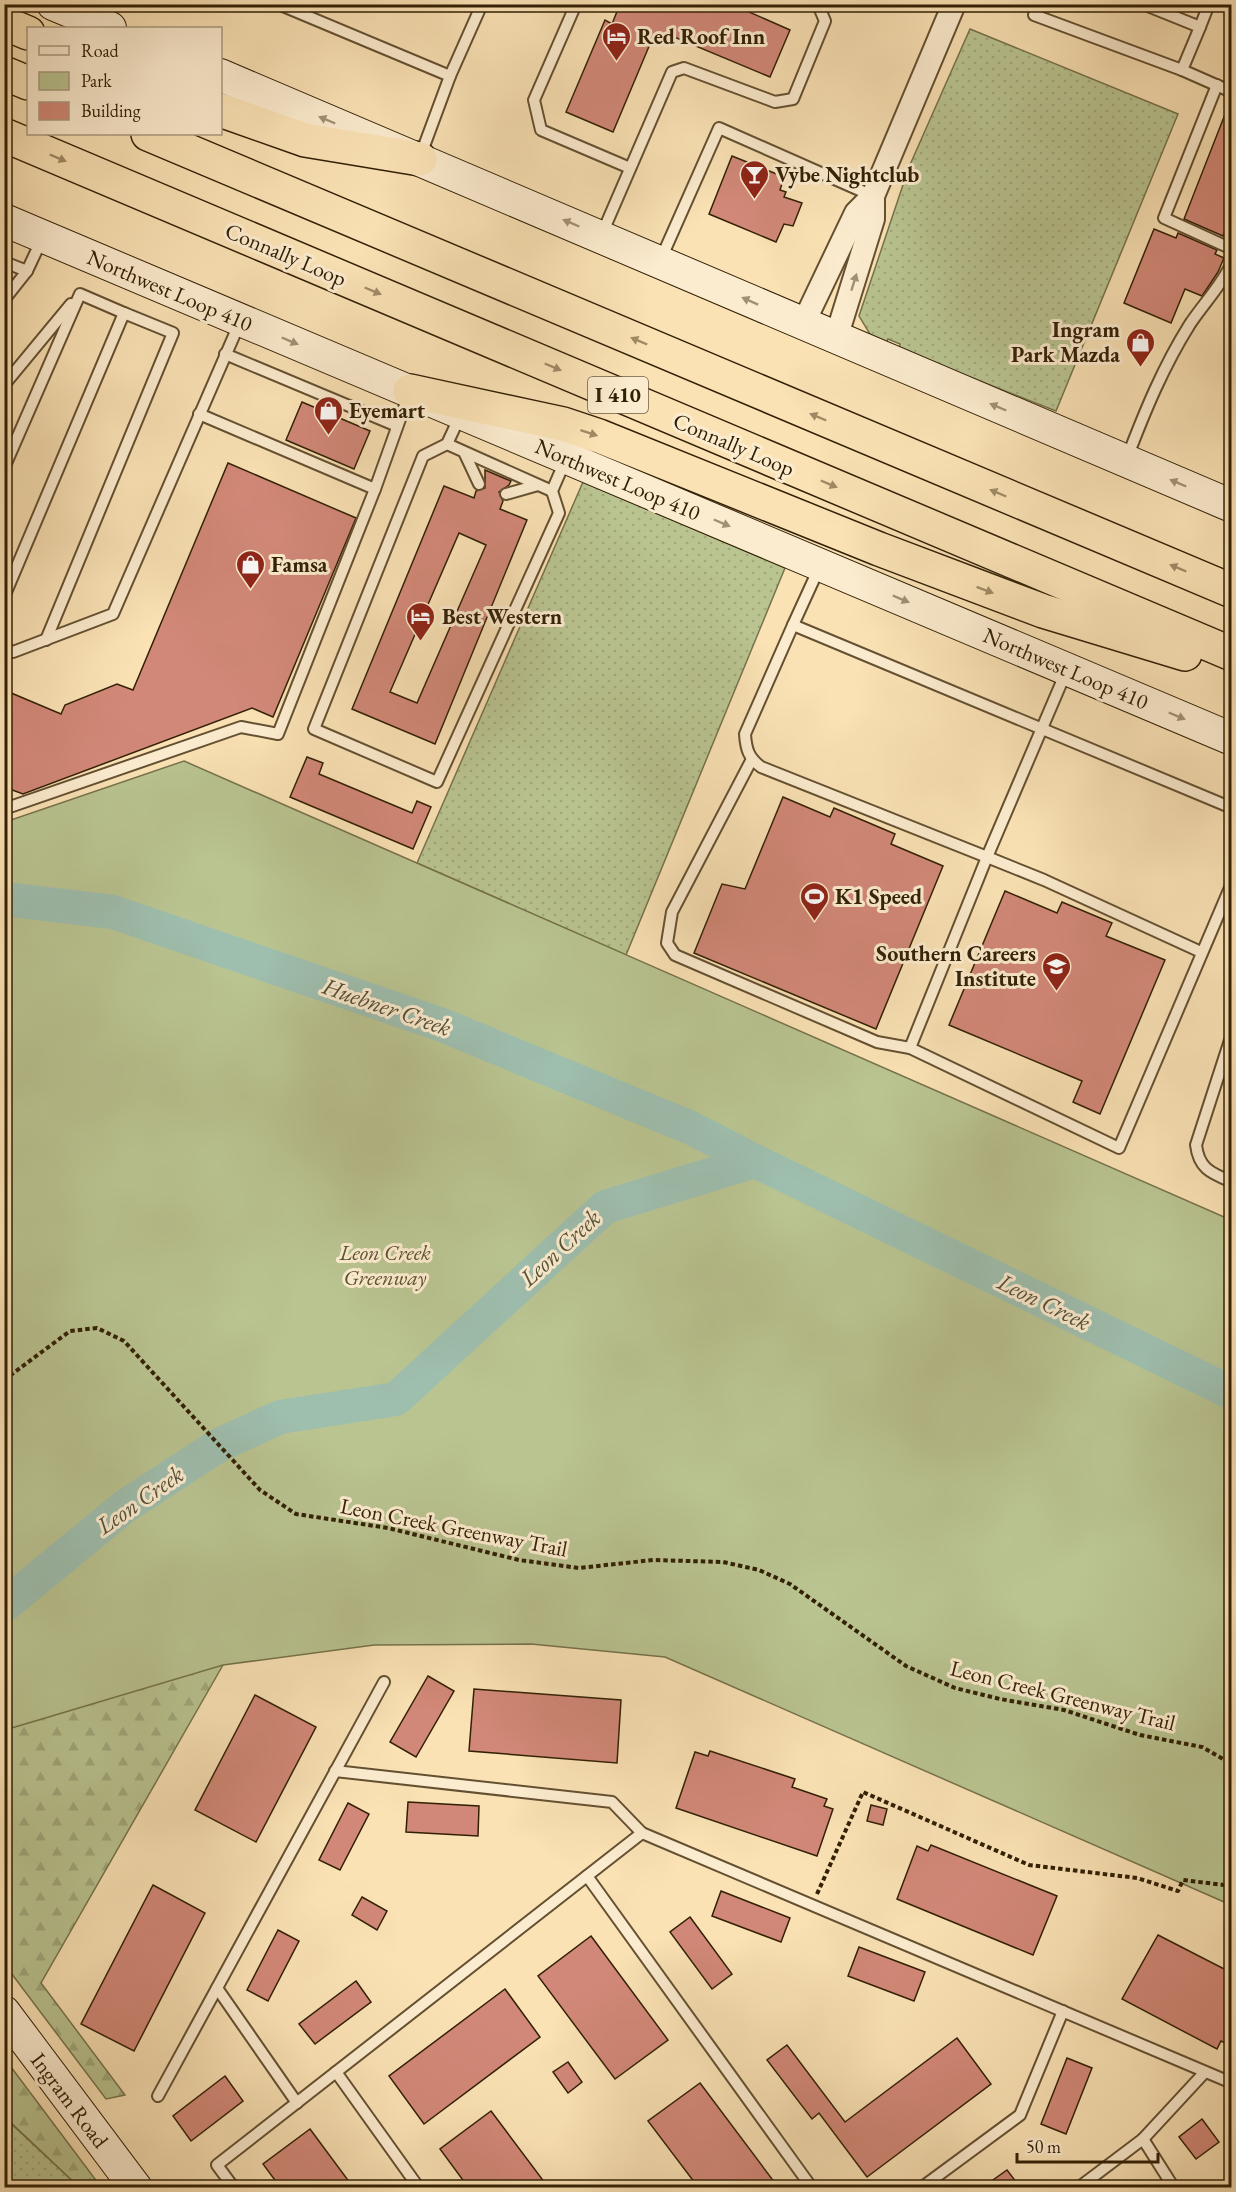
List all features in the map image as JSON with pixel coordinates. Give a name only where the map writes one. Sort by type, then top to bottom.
[{"type":"highway","points":[[4,23],[27,33]]},
{"type":"highway","points":[[4,73],[27,83]]},
{"type":"highway","points":[[222,111],[305,140],[420,159]]},
{"type":"highway","name":"Connally Loop","points":[[4,135],[1232,654]]},
{"type":"highway","name":"I 410","points":[[150,135],[1232,591]]},
{"type":"highway","points":[[410,391],[563,424],[1043,611],[1232,668]]},
{"type":"main road","points":[[59,6],[108,27]]},
{"type":"main road","points":[[222,76],[1232,506]]},
{"type":"main road","name":"Northwest Loop 410","points":[[4,220],[1232,739]]},
{"type":"main road","name":"Ingram Road","points":[[4,2012],[136,2187]]},
{"type":"street","points":[[803,324],[856,213],[873,196],[953,5]]},
{"type":"street","points":[[836,338],[873,219],[873,196]]},
{"type":"lane","points":[[278,4],[450,76]]},
{"type":"lane","points":[[420,159],[450,76],[482,4]]},
{"type":"lane","points":[[576,4],[534,100],[541,129],[630,168]]},
{"type":"lane","points":[[600,236],[672,72],[684,68],[775,102],[793,99],[825,21],[819,7],[813,4]]},
{"type":"lane","points":[[1038,4],[1034,15],[1182,70],[1232,92]]},
{"type":"lane","points":[[1143,4],[1200,27]]},
{"type":"lane","points":[[1182,70],[1209,4]]},
{"type":"lane","points":[[1217,85],[1164,218],[1232,249]]},
{"type":"lane","points":[[660,261],[718,128],[873,196]]},
{"type":"lane","points":[[4,300],[27,271],[43,236]]},
{"type":"lane","points":[[4,261],[27,271]]},
{"type":"lane","points":[[1126,461],[1157,381],[1191,324],[1225,279],[1232,263]]},
{"type":"lane","points":[[46,640],[173,333],[80,294]]},
{"type":"lane","points":[[4,385],[80,294]]},
{"type":"lane","points":[[4,468],[80,294]]},
{"type":"lane","points":[[4,597],[124,313]]},
{"type":"lane","points":[[4,649],[13,652],[114,614],[225,354],[242,320]]},
{"type":"lane","points":[[225,354],[397,426]]},
{"type":"lane","points":[[4,809],[241,727],[278,734],[375,489],[410,391]]},
{"type":"lane","points":[[199,414],[375,489]]},
{"type":"lane","points":[[461,414],[447,444],[423,456],[314,729],[436,782],[559,513],[552,491],[567,458]]},
{"type":"lane","points":[[447,444],[552,491]]},
{"type":"lane","points":[[464,452],[479,484]]},
{"type":"lane","points":[[506,494],[538,485]]},
{"type":"lane","points":[[820,564],[745,734],[746,748],[752,759],[761,767],[1044,880],[1201,952]]},
{"type":"lane","points":[[793,625],[1232,808]]},
{"type":"lane","points":[[910,1048],[987,857],[1067,669]]},
{"type":"lane","points":[[752,759],[672,912],[667,943],[675,956],[877,1042],[910,1048],[1119,1148],[1232,883]]},
{"type":"lane","points":[[1232,1034],[1196,1145],[1197,1156],[1206,1171],[1232,1182]]},
{"type":"lane","points":[[158,2096],[384,1682]]},
{"type":"lane","points":[[336,1771],[612,1802],[642,1833],[1232,2083]]},
{"type":"lane","points":[[234,2187],[218,2164],[642,1833]]},
{"type":"lane","points":[[587,1876],[812,2187]]},
{"type":"lane","points":[[217,1988],[297,2103]]},
{"type":"lane","points":[[921,2187],[1020,2115],[1063,2011]]},
{"type":"lane","points":[[336,2072],[419,2187]]},
{"type":"lane","points":[[1078,2187],[1143,2139],[1205,2072]]},
{"type":"lane","points":[[1143,2139],[1174,2187]]},
{"type":"path","name":"Leon Creek Greenway Trail","points":[[4,1380],[70,1331],[97,1328],[124,1341],[260,1490],[296,1514],[388,1528],[519,1560],[579,1568],[653,1560],[723,1562],[759,1570],[790,1584],[906,1666],[955,1688],[1000,1699],[1064,1710],[1140,1734],[1202,1747],[1232,1764]]},
{"type":"path","points":[[812,1905],[863,1792],[1029,1865],[1137,1878],[1178,1891],[1183,1880],[1232,1886]]},
{"type":"green space","points":[[970,29],[1178,114],[1056,411],[899,349],[900,344],[888,339],[886,343],[871,336],[859,316],[909,167]]},
{"type":"green space","points":[[583,482],[785,568],[626,955],[417,863]]},
{"type":"green space","name":"Leon Creek Greenway","points":[[184,761],[1231,1220],[1231,1905],[665,1657],[531,1644],[374,1645],[223,1665],[5,1730],[5,822]]},
{"type":"green space","points":[[223,1665],[41,1983],[125,2095],[106,2099],[5,1965],[5,1679]]},
{"type":"green space","points":[[5,2059],[101,2187],[79,2187],[5,2117]]},
{"type":"green space","points":[[4,2117],[79,2187],[5,2187]]},
{"type":"building","name":"Red Roof Inn","points":[[620,4],[731,4],[790,30],[770,77],[672,36],[650,44],[613,132],[566,112],[605,20],[612,24]]},
{"type":"building","points":[[1231,99],[1232,215],[1223,236],[1184,219]]},
{"type":"building","name":"Vybe Nightclub","points":[[732,156],[784,177],[780,190],[786,192],[784,197],[802,203],[793,226],[784,224],[776,242],[709,214]]},
{"type":"building","points":[[1154,229],[1176,238],[1178,233],[1217,250],[1215,254],[1224,258],[1218,272],[1202,296],[1185,289],[1171,323],[1124,303]]},
{"type":"building","name":"Eyemart","points":[[302,402],[370,431],[354,469],[286,440]]},
{"type":"building","name":"Famsa","points":[[228,463],[356,518],[273,717],[252,708],[23,794],[4,787],[4,690],[61,714],[65,705],[117,684],[133,690]]},
{"type":"building","points":[[485,470],[511,481],[499,492],[503,501],[500,509],[527,520],[435,744],[352,709],[444,486],[474,498],[476,491],[485,488]],"holes":[[[459,533],[486,545],[417,703],[390,692]]]},
{"type":"building","points":[[307,757],[323,763],[319,774],[412,813],[417,801],[431,807],[413,849],[290,797]]},
{"type":"building","name":"K1 Speed","points":[[783,797],[830,817],[834,808],[895,834],[891,844],[943,866],[876,1029],[694,953],[722,884],[745,889]]},
{"type":"building","name":"Southern Careers Institute","points":[[1005,891],[1057,913],[1062,902],[1112,923],[1106,936],[1165,960],[1100,1114],[1073,1102],[1082,1081],[949,1025]]},
{"type":"building","points":[[428,1676],[454,1691],[416,1757],[390,1742]]},
{"type":"building","points":[[474,1689],[621,1700],[617,1763],[469,1751]]},
{"type":"building","points":[[255,1695],[316,1727],[256,1842],[195,1810]]},
{"type":"building","points":[[710,1751],[795,1779],[792,1787],[827,1799],[824,1806],[833,1809],[817,1856],[676,1808],[695,1752],[708,1756]]},
{"type":"building","points":[[408,1802],[479,1806],[478,1836],[406,1832]]},
{"type":"building","points":[[348,1803],[369,1814],[340,1870],[319,1860]]},
{"type":"building","points":[[871,1805],[887,1809],[883,1825],[867,1821]]},
{"type":"building","points":[[931,1845],[1057,1896],[1033,1955],[897,1899],[917,1846],[928,1851]]},
{"type":"building","points":[[153,1885],[205,1913],[134,2051],[81,2024]]},
{"type":"building","points":[[721,1891],[790,1918],[781,1942],[712,1916]]},
{"type":"building","points":[[362,1897],[387,1911],[377,1930],[352,1915]]},
{"type":"building","points":[[690,1917],[732,1974],[712,1989],[670,1932]]},
{"type":"building","points":[[278,1930],[299,1941],[268,2001],[247,1990]]},
{"type":"building","points":[[1158,1935],[1232,1973],[1232,2046],[1221,2041],[1217,2049],[1122,1999]]},
{"type":"building","points":[[591,1936],[668,2040],[615,2079],[538,1976]]},
{"type":"building","points":[[859,1947],[925,1972],[914,2001],[848,1976]]},
{"type":"building","points":[[356,1981],[371,2002],[315,2044],[299,2024]]},
{"type":"building","points":[[505,1989],[540,2037],[424,2124],[389,2076]]},
{"type":"building","points":[[957,2038],[991,2084],[867,2177],[819,2113],[812,2119],[767,2060],[787,2045],[845,2122]]},
{"type":"building","points":[[1067,2058],[1092,2068],[1066,2134],[1041,2124]]},
{"type":"building","points":[[568,2062],[582,2082],[568,2093],[553,2072]]},
{"type":"building","points":[[225,2076],[243,2101],[191,2141],[173,2116]]},
{"type":"building","points":[[700,2083],[778,2187],[698,2187],[648,2121]]},
{"type":"building","points":[[491,2111],[548,2187],[468,2187],[440,2149]]},
{"type":"building","points":[[1202,2119],[1219,2142],[1196,2159],[1179,2137]]},
{"type":"building","points":[[310,2129],[353,2187],[280,2187],[263,2164]]},
{"type":"building","points":[[1007,2170],[1020,2187],[983,2187]]},
{"type":"waterway","name":"Huebner Creek","points":[[4,899],[113,912],[442,1025],[691,1128],[755,1161]]},
{"type":"waterway","name":"Leon Creek","points":[[4,1606],[124,1507],[219,1445],[280,1417],[396,1399],[605,1207],[755,1161],[1232,1393]]},
{"type":"place","name":"Red Roof Inn","points":[[616,62]]},
{"type":"place","name":"Vybe Nightclub","points":[[754,200]]},
{"type":"place","name":"Ingram Park Mazda","points":[[1141,368]]},
{"type":"place","name":"Eyemart","points":[[328,436]]},
{"type":"place","name":"Famsa","points":[[250,590]]},
{"type":"place","name":"Best Western","points":[[421,642]]},
{"type":"place","name":"K1 Speed","points":[[814,922]]},
{"type":"place","name":"Southern Careers Institute","points":[[1057,992]]}]
